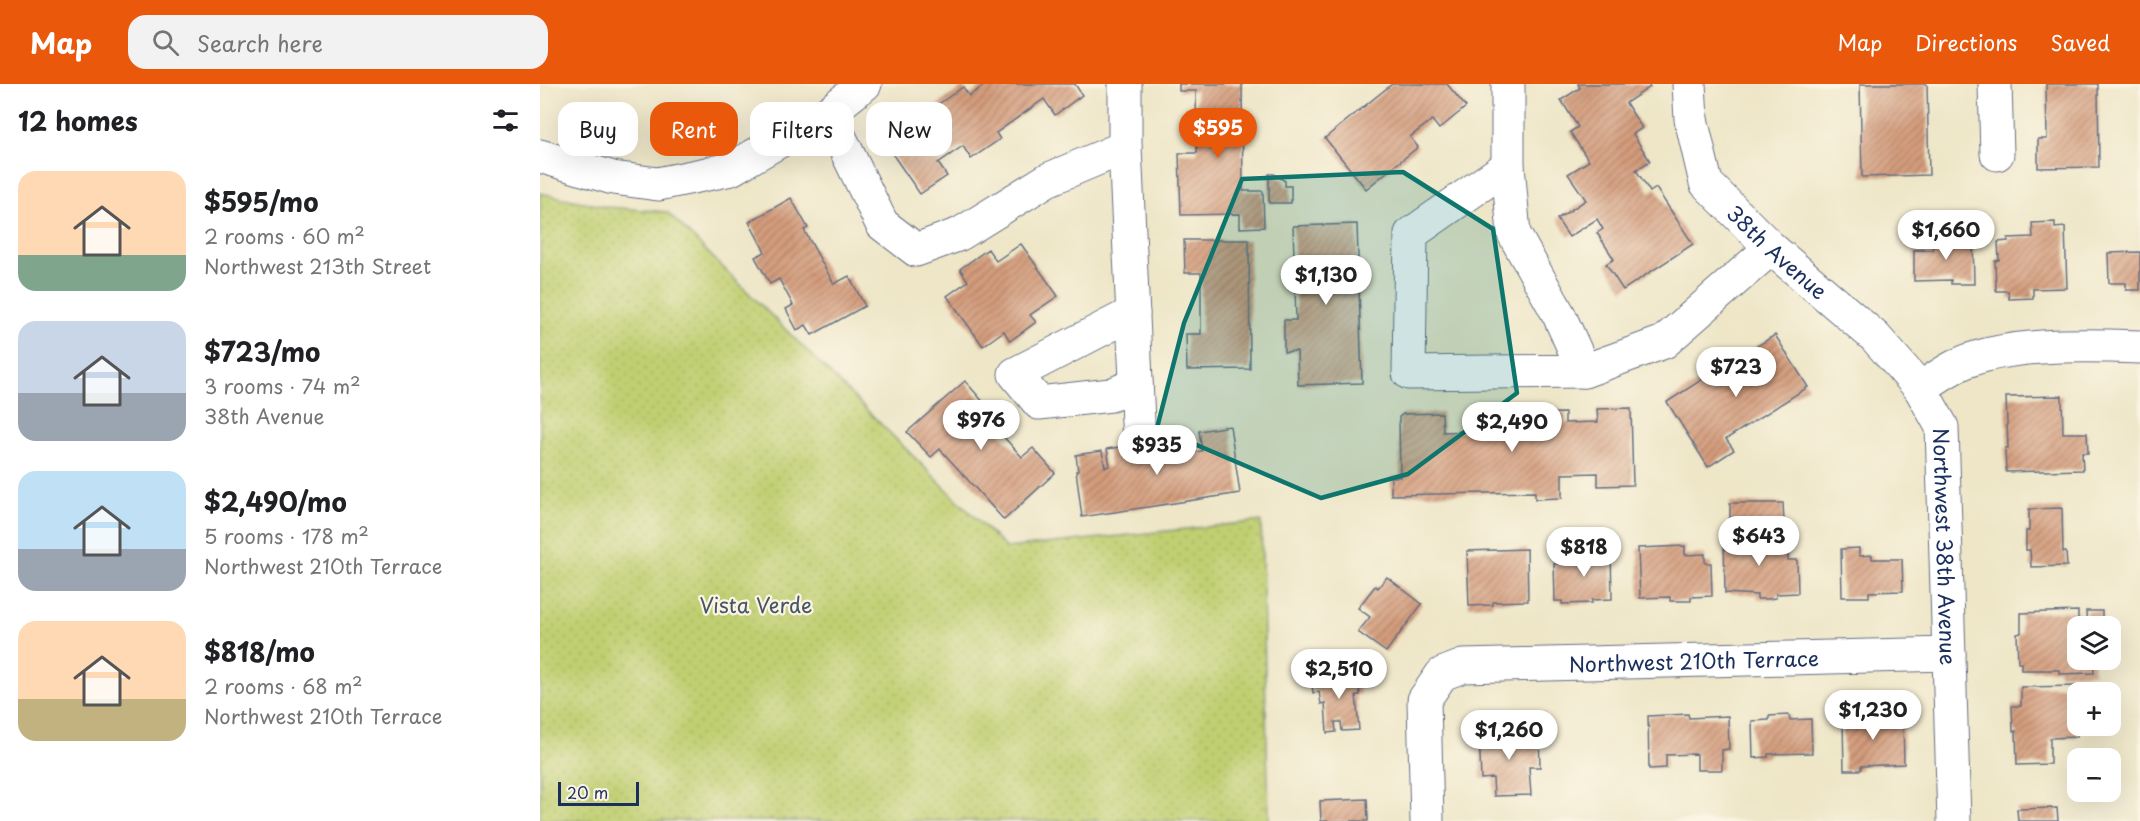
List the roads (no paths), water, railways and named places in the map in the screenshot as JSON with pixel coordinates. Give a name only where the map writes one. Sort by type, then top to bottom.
[{"type":"street","points":[[842,102],[865,84]]},
{"type":"street","points":[[1125,84],[1125,147],[1139,443]]},
{"type":"street","points":[[1508,84],[1508,166],[1514,234],[1559,315],[1584,371]]},
{"type":"street","name":"38th Avenue","points":[[1689,84],[1691,118],[1706,183],[1771,248],[1875,337],[1920,388]]},
{"type":"street","points":[[1995,84],[1997,154]]},
{"type":"street","points":[[849,156],[882,224],[916,250],[960,234],[1047,180],[1125,147]]},
{"type":"street","points":[[540,156],[613,178],[658,183],[731,169],[754,156]]},
{"type":"street","points":[[1508,166],[1411,234],[1409,373],[1584,371],[1664,342],[1771,248]]},
{"type":"street","points":[[1133,314],[1015,374],[1039,403],[1111,395],[1136,384]]},
{"type":"street","points":[[1920,388],[1957,365],[1998,351],[2090,345],[2140,347]]},
{"type":"street","name":"Northwest 38th Avenue","points":[[1920,388],[1942,427],[1954,821]]},
{"type":"street","name":"Northwest 210th Terrace","points":[[1427,821],[1424,700],[1442,674],[1463,666],[1949,654]]},
{"type":"park label","name":"Vista Verde","points":[[756,604]]}]
